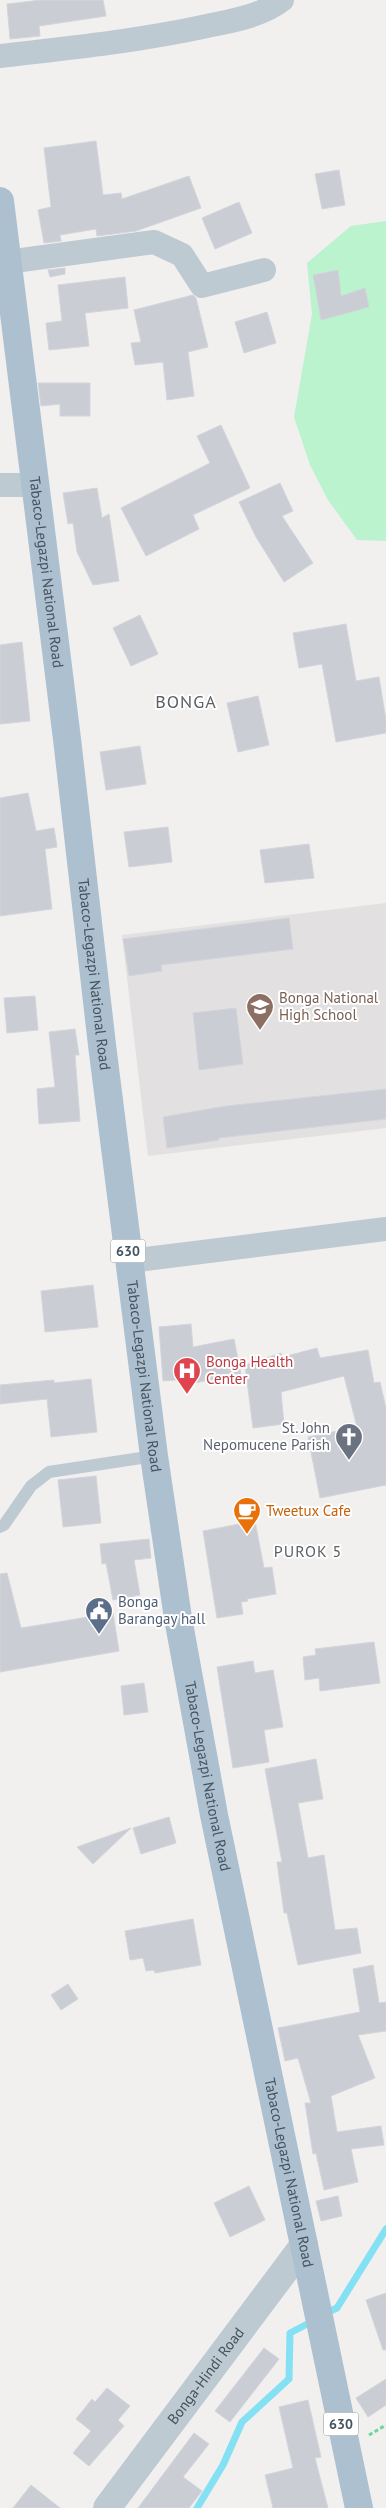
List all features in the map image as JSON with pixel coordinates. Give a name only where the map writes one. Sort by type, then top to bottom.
[{"type":"main road","name":"Tabaco-Legazpi National Road","points":[[0,201],[154,1456],[178,1618],[214,1816],[359,2508]]},
{"type":"street","points":[[0,56],[145,39],[238,20],[275,6],[282,0]]},
{"type":"street","points":[[7,262],[154,242],[182,255],[202,286],[264,270]]},
{"type":"street","points":[[0,485],[34,485]]},
{"type":"street","points":[[130,1261],[386,1229]]},
{"type":"street","name":"Bonga-Hindi Road","points":[[107,2508],[304,2244]]},
{"type":"lane","points":[[0,1527],[4,1525],[31,1486],[49,1472],[154,1456]]},
{"type":"shaded area","name":"Bonga National High School","points":[[386,903],[386,1128],[148,1156],[122,935]]},
{"type":"green space","points":[[386,221],[386,541],[357,540],[328,500],[310,465],[294,417],[312,314],[307,263],[351,226]]},
{"type":"building","points":[[41,0],[103,0],[106,16],[39,26],[40,36],[10,39],[7,4]]},
{"type":"building","points":[[96,141],[103,195],[121,193],[122,199],[189,176],[201,208],[136,231],[97,236],[96,229],[60,235],[61,241],[44,243],[38,210],[51,207],[44,148]]},
{"type":"building","points":[[339,170],[345,205],[322,209],[315,174]]},
{"type":"building","points":[[239,202],[252,233],[215,249],[202,218]]},
{"type":"building","points":[[65,268],[65,274],[50,277],[48,270]]},
{"type":"building","points":[[338,270],[341,296],[365,288],[369,307],[321,320],[313,275]]},
{"type":"building","points":[[125,277],[128,308],[85,313],[89,346],[49,350],[46,323],[62,321],[58,285]]},
{"type":"building","points":[[193,295],[196,298],[208,347],[188,352],[194,396],[167,400],[163,362],[135,365],[131,343],[141,342],[134,310]]},
{"type":"building","points":[[267,312],[276,343],[244,353],[235,322]]},
{"type":"building","points":[[38,383],[90,383],[90,416],[60,416],[60,404],[41,406]]},
{"type":"building","points":[[221,425],[250,488],[193,515],[199,529],[146,556],[121,508],[210,463],[197,436]]},
{"type":"building","points":[[280,483],[293,511],[282,516],[313,563],[284,582],[256,537],[239,502]]},
{"type":"building","points":[[97,488],[102,518],[109,514],[119,581],[93,585],[77,552],[73,523],[68,524],[63,493]]},
{"type":"building","points":[[140,615],[158,654],[131,666],[113,628]]},
{"type":"building","points":[[346,624],[356,681],[379,677],[386,720],[386,733],[336,742],[322,664],[299,668],[293,633]]},
{"type":"building","points":[[22,642],[30,721],[0,724],[0,645]]},
{"type":"building","points":[[258,696],[269,745],[238,752],[227,703]]},
{"type":"building","points":[[140,746],[146,784],[106,790],[100,752]]},
{"type":"building","points":[[28,793],[36,831],[54,828],[57,847],[45,849],[52,909],[0,916],[0,798]]},
{"type":"building","points":[[168,827],[172,862],[129,867],[124,832]]},
{"type":"building","points":[[309,844],[314,878],[265,883],[260,850]]},
{"type":"building","points":[[289,918],[293,949],[161,965],[162,971],[129,976],[123,939]]},
{"type":"building","points":[[35,996],[38,1030],[7,1033],[4,998]]},
{"type":"building","points":[[236,1008],[243,1064],[199,1070],[193,1013]]},
{"type":"building","points":[[75,1029],[79,1055],[75,1055],[80,1121],[39,1124],[37,1089],[55,1087],[49,1032]]},
{"type":"building","points":[[386,1089],[386,1119],[219,1138],[219,1140],[167,1148],[163,1117],[226,1106]]},
{"type":"building","points":[[93,1285],[98,1327],[45,1332],[41,1291]]},
{"type":"building","points":[[191,1324],[193,1347],[234,1339],[241,1374],[189,1384],[188,1379],[163,1381],[159,1327]]},
{"type":"building","points":[[317,1348],[320,1358],[368,1350],[374,1383],[380,1382],[386,1408],[386,1485],[320,1498],[308,1437],[357,1427],[344,1376],[281,1392],[284,1424],[253,1428],[245,1365],[281,1353],[283,1357]]},
{"type":"building","points":[[91,1379],[97,1432],[51,1437],[47,1399],[0,1404],[0,1385],[54,1380],[54,1383]]},
{"type":"building","points":[[96,1476],[101,1523],[63,1527],[58,1480]]},
{"type":"building","points":[[255,1521],[264,1568],[272,1567],[276,1594],[247,1599],[248,1601],[241,1602],[243,1614],[217,1618],[203,1531]]},
{"type":"building","points":[[149,1539],[151,1558],[134,1560],[140,1595],[113,1600],[106,1563],[102,1564],[100,1544]]},
{"type":"building","points":[[7,1573],[21,1628],[113,1613],[119,1651],[0,1672],[0,1574]]},
{"type":"building","points":[[374,1642],[380,1683],[320,1691],[319,1678],[305,1680],[303,1657],[316,1655],[315,1649]]},
{"type":"building","points":[[253,1661],[255,1673],[273,1670],[283,1727],[264,1730],[269,1762],[233,1768],[217,1667]]},
{"type":"building","points":[[144,1683],[148,1712],[124,1715],[121,1686]]},
{"type":"building","points":[[316,1759],[323,1799],[298,1803],[308,1858],[324,1855],[335,1930],[357,1928],[361,1953],[298,1965],[287,1913],[284,1913],[277,1862],[282,1862],[265,1769]]},
{"type":"building","points":[[169,1817],[176,1843],[141,1854],[133,1828]]},
{"type":"building","points":[[131,1828],[93,1864],[77,1847]]},
{"type":"building","points":[[193,1919],[201,1965],[155,1973],[154,1970],[146,1971],[143,1958],[130,1960],[125,1931]]},
{"type":"building","points":[[373,1965],[379,2003],[386,2002],[386,2031],[358,2035],[375,2078],[331,2096],[337,2132],[381,2126],[384,2145],[351,2149],[358,2182],[324,2190],[316,2153],[313,2154],[305,2103],[311,2103],[298,2058],[285,2061],[278,2028],[360,2012],[353,1969]]},
{"type":"building","points":[[68,1984],[78,1999],[61,2010],[51,1995]]},
{"type":"building","points":[[249,2186],[265,2220],[230,2237],[214,2203]]},
{"type":"building","points":[[338,2196],[342,2216],[321,2221],[316,2201]]},
{"type":"building","points":[[386,2293],[386,2350],[383,2350],[366,2300]]},
{"type":"building","points":[[264,2348],[279,2359],[230,2422],[215,2411]]},
{"type":"building","points":[[386,2379],[386,2405],[368,2417],[356,2398]]},
{"type":"building","points":[[107,2388],[130,2406],[118,2420],[124,2426],[89,2466],[73,2453],[91,2431],[76,2419],[92,2399],[95,2402]]},
{"type":"building","points":[[308,2400],[321,2457],[315,2458],[328,2508],[273,2508],[265,2475],[293,2468],[279,2407]]},
{"type":"building","points":[[194,2433],[209,2444],[183,2477],[202,2491],[189,2508],[138,2508]]},
{"type":"building","points":[[31,2485],[60,2508],[13,2508]]},
{"type":"waterway","points":[[324,2314],[337,2308],[386,2229]]},
{"type":"waterway","points":[[197,2508],[223,2465],[242,2422],[289,2379],[290,2333],[313,2321]]},
{"type":"place","name":"Bonga National High School","points":[[260,1031]]},
{"type":"place","name":"Bonga Health Center","points":[[187,1395]]},
{"type":"place","name":"St. John Nepomucene Parish","points":[[349,1461]]},
{"type":"place","name":"Tweetux Cafe","points":[[247,1535]]},
{"type":"place","name":"Bonga Barangay hall","points":[[99,1635]]},
{"type":"district","name":"BONGA","points":[[186,702]]},
{"type":"district","name":"PUROK 5","points":[[308,1551]]}]
